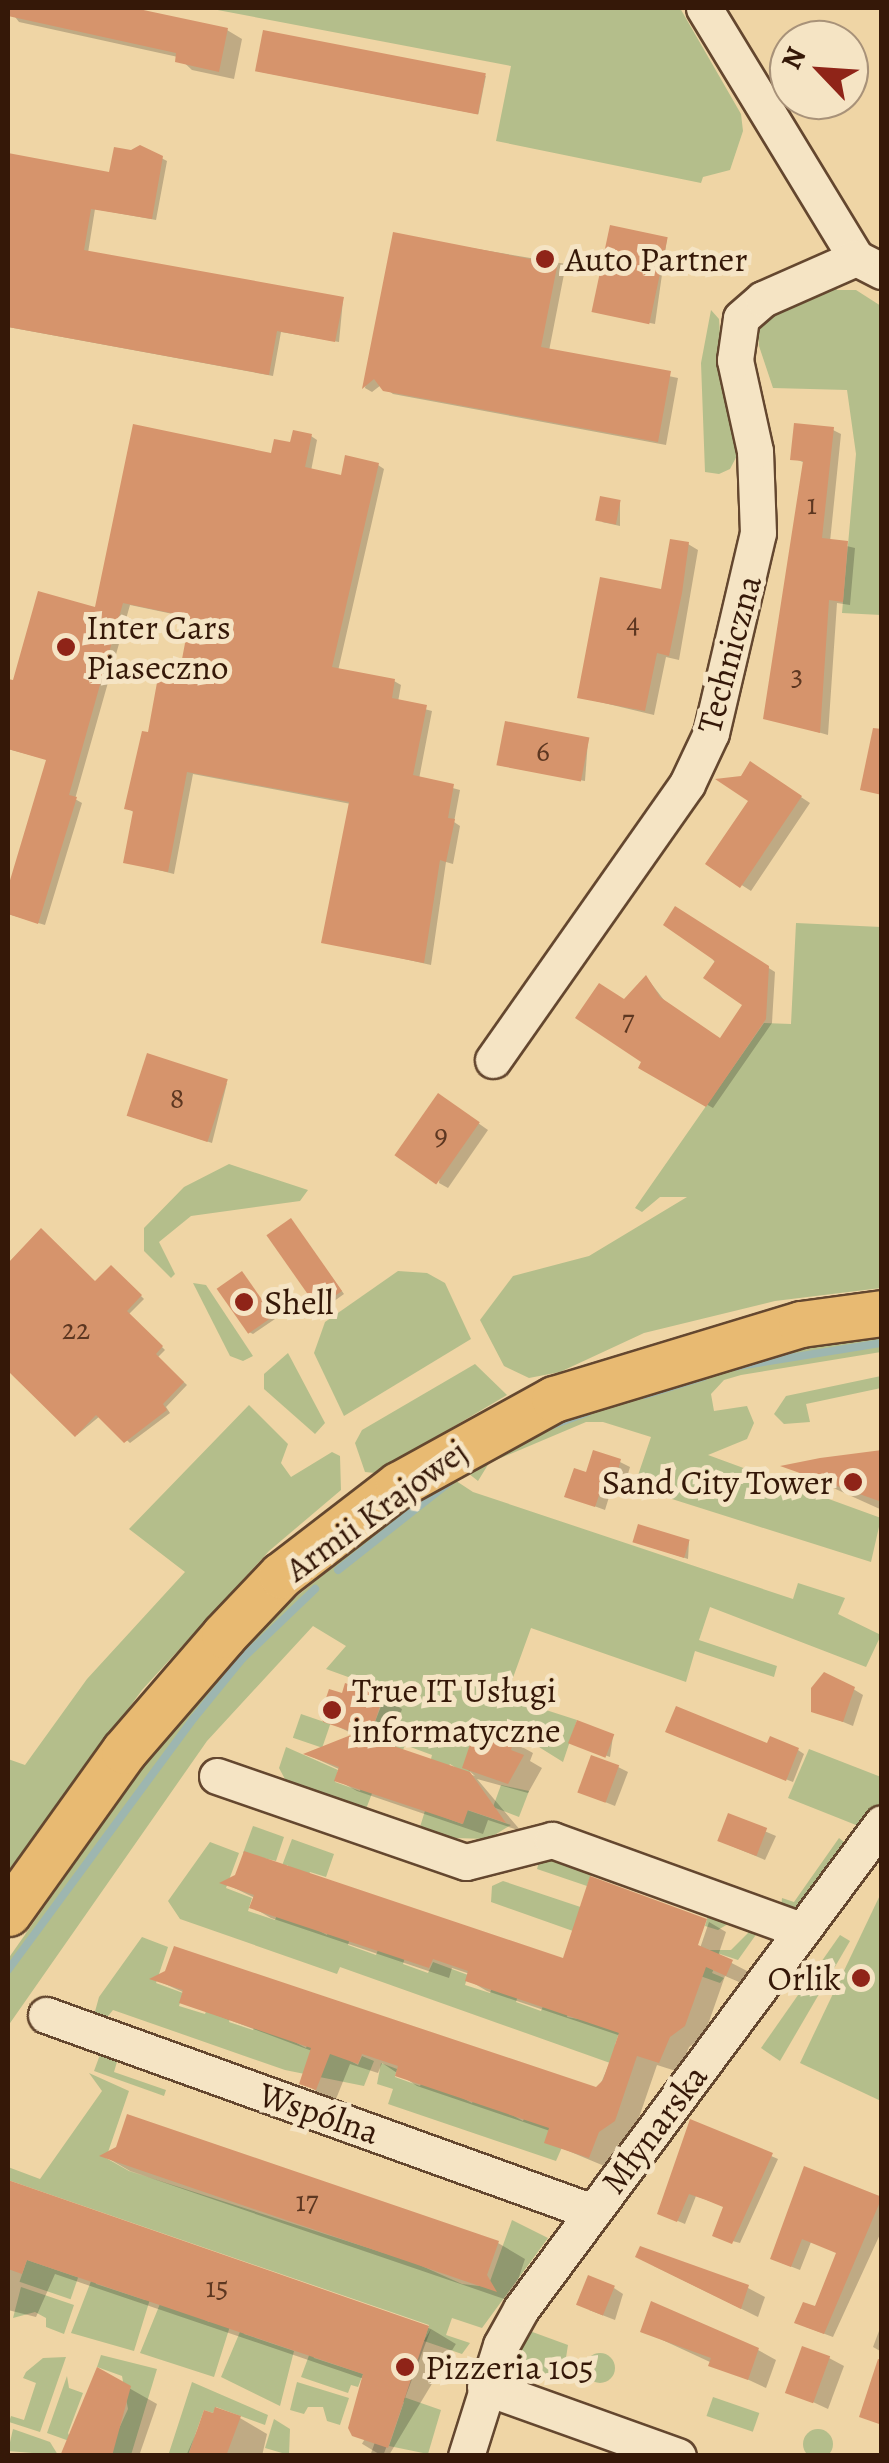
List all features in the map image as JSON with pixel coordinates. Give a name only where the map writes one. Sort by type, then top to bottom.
[{"type":"main road","name":"Armii Krajowej","points":[[8,1914],[124,1750],[224,1635],[281,1576],[398,1485],[490,1430],[571,1393],[800,1324],[882,1313]]},
{"type":"street","points":[[704,8],[869,264]]},
{"type":"street","name":"Techniczna","points":[[493,1060],[687,784],[711,733],[758,533],[755,451],[735,360],[741,318],[763,298],[869,264]]},
{"type":"street","points":[[218,1776],[466,1862],[552,1840],[802,1930]]},
{"type":"street","name":"Młynarska","points":[[466,2456],[485,2387],[521,2309],[882,1823]]},
{"type":"street","name":"Wspólna","points":[[46,2015],[593,2212]]},
{"type":"street","points":[[485,2387],[678,2456]]},
{"type":"green space","points":[[207,8],[680,8],[741,114],[743,131],[730,170],[703,177],[701,183],[496,141],[511,66]]},
{"type":"green space","points":[[832,282],[837,290],[856,290],[881,306],[881,615],[842,613],[856,454],[847,390],[773,388],[759,346],[757,321]]},
{"type":"green space","points":[[711,310],[719,319],[724,393],[741,448],[730,469],[719,474],[705,472],[701,363]]},
{"type":"green space","points":[[796,923],[881,927],[881,1288],[775,1301],[644,1333],[560,1372],[529,1378],[504,1366],[480,1320],[513,1276],[589,1256],[687,1197],[660,1197],[642,1212],[635,1208],[764,1023],[791,1024]]},
{"type":"green space","points":[[229,1164],[308,1190],[300,1201],[191,1216],[159,1242],[175,1274],[171,1278],[144,1251],[144,1228],[184,1187]]},
{"type":"green space","points":[[398,1271],[427,1273],[445,1283],[471,1339],[344,1416],[314,1353],[325,1322]]},
{"type":"green space","points":[[193,1283],[206,1285],[253,1356],[243,1361],[230,1356]]},
{"type":"green space","points":[[881,1333],[881,1352],[724,1380],[711,1394],[714,1411],[747,1406],[754,1423],[747,1439],[708,1455],[881,1518],[871,1562],[634,1487],[651,1437],[603,1422],[586,1422],[489,1463],[478,1481],[463,1469],[531,1427],[750,1354]]},
{"type":"green space","points":[[288,1353],[325,1423],[315,1434],[264,1389],[264,1374]]},
{"type":"green space","points":[[475,1364],[507,1395],[375,1473],[365,1472],[355,1443],[362,1430]]},
{"type":"green space","points":[[881,1376],[881,1388],[806,1404],[810,1422],[784,1424],[774,1414],[786,1396]]},
{"type":"green space","points":[[249,1405],[288,1444],[281,1463],[291,1477],[332,1452],[340,1456],[341,1490],[269,1551],[142,1690],[8,1875],[8,1759],[25,1765],[87,1679],[185,1572],[129,1529]]},
{"type":"green space","points":[[447,1475],[473,1492],[793,1599],[798,1583],[845,1598],[838,1614],[881,1635],[866,1667],[710,1607],[699,1640],[777,1666],[774,1677],[695,1651],[686,1682],[531,1628],[506,1697],[577,1720],[563,1762],[518,1734],[515,1741],[477,1728],[469,1776],[450,1764],[447,1769],[430,1763],[432,1755],[405,1745],[401,1755],[369,1737],[387,1691],[326,1669],[346,1646],[313,1626],[207,1741],[8,2026],[8,1959],[141,1769],[261,1625]]},
{"type":"green space","points":[[301,1714],[330,1724],[322,1748],[293,1738]]},
{"type":"green space","points":[[286,1747],[338,1770],[335,1782],[360,1791],[364,1778],[376,1783],[366,1809],[286,1781],[279,1768]]},
{"type":"green space","points":[[809,1749],[881,1777],[881,1801],[861,1827],[788,1798]]},
{"type":"green space","points":[[501,1785],[529,1791],[519,1817],[493,1807]]},
{"type":"green space","points":[[428,1801],[438,1815],[462,1824],[467,1810],[511,1825],[488,1839],[453,1838],[420,1827]]},
{"type":"green space","points":[[253,1826],[284,1837],[276,1861],[243,1853]]},
{"type":"green space","points":[[839,1838],[849,1846],[795,1911],[781,1907],[782,1898],[794,1902]]},
{"type":"green space","points":[[292,1839],[334,1854],[326,1877],[310,1872],[307,1879],[287,1865],[280,1871]]},
{"type":"green space","points":[[210,1842],[239,1853],[226,1888],[252,1898],[248,1911],[275,1920],[279,1910],[327,1935],[330,1927],[351,1935],[348,1945],[376,1955],[380,1945],[406,1954],[403,1964],[428,1973],[433,1962],[468,1975],[465,1985],[490,1993],[494,1983],[519,1992],[516,2002],[541,2011],[546,1999],[569,2008],[567,2017],[621,2027],[615,2045],[633,2052],[627,2069],[340,1967],[337,1974],[180,1919],[168,1901]]},
{"type":"green space","points":[[555,1849],[737,1912],[736,1919],[718,1930],[705,1926],[710,1909],[593,1869],[587,1886],[537,1869],[540,1858]]},
{"type":"green space","points":[[503,1881],[709,1950],[731,1950],[756,1925],[760,1929],[738,1960],[720,1954],[712,1973],[724,1978],[720,1983],[491,1902],[492,1886]]},
{"type":"green space","name":"Orlik","points":[[881,1893],[881,2101],[800,2063]]},
{"type":"green space","points":[[840,1935],[850,1941],[780,2061],[761,2048]]},
{"type":"green space","points":[[142,1937],[168,1947],[156,1983],[183,1993],[179,2006],[205,2014],[209,2004],[232,2012],[229,2022],[253,2030],[257,2022],[306,2048],[310,2039],[358,2065],[362,2056],[374,2061],[364,2086],[285,2070],[113,2010],[100,2026],[91,2026],[99,1997]]},
{"type":"green space","points":[[101,2052],[119,2055],[114,2072],[166,2090],[164,2096],[94,2071]]},
{"type":"green space","points":[[381,2063],[397,2069],[395,2077],[420,2086],[424,2078],[472,2103],[476,2095],[523,2121],[527,2113],[552,2121],[563,2145],[556,2161],[388,2104],[393,2089],[377,2084]]},
{"type":"green space","points":[[89,2073],[129,2091],[106,2158],[129,2171],[415,2263],[462,2284],[488,2287],[512,2220],[548,2238],[482,2328],[452,2318],[446,2335],[470,2343],[462,2354],[424,2341],[429,2325],[8,2180],[8,2167],[40,2179],[102,2091]]},
{"type":"green space","points":[[27,2260],[78,2278],[71,2299],[20,2282]]},
{"type":"green space","points":[[93,2276],[96,2284],[145,2300],[151,2296],[134,2351],[71,2333]]},
{"type":"green space","points":[[21,2287],[74,2305],[64,2334],[46,2327],[46,2318],[35,2312],[13,2318]]},
{"type":"green space","points":[[162,2299],[209,2322],[231,2323],[214,2377],[140,2353]]},
{"type":"green space","points":[[242,2327],[244,2334],[294,2351],[280,2406],[221,2377]]},
{"type":"green space","points":[[527,2330],[568,2345],[562,2383],[515,2368]]},
{"type":"green space","points":[[311,2350],[314,2358],[363,2374],[358,2387],[351,2385],[348,2393],[301,2377]]},
{"type":"green space","points":[[600,2353],[614,2362],[615,2368],[606,2382],[600,2383],[586,2374],[585,2368],[594,2354]]},
{"type":"green space","points":[[101,2355],[157,2369],[131,2455],[107,2455],[128,2409],[122,2376],[97,2367]]},
{"type":"green space","points":[[66,2357],[40,2432],[9,2422],[11,2416],[24,2420],[36,2383],[23,2378],[26,2372],[43,2358]]},
{"type":"green space","points":[[67,2376],[69,2388],[83,2393],[68,2433],[72,2442],[47,2433]]},
{"type":"green space","points":[[192,2382],[268,2415],[265,2425],[216,2407],[213,2413],[204,2410],[188,2455],[168,2456]]},
{"type":"green space","points":[[297,2382],[349,2398],[340,2425],[327,2421],[323,2407],[308,2407],[304,2414],[290,2410]]},
{"type":"green space","points":[[395,2394],[441,2410],[428,2454],[389,2446],[404,2402]]},
{"type":"green space","points":[[713,2397],[759,2413],[753,2432],[706,2416]]},
{"type":"green space","points":[[274,2419],[290,2429],[289,2455],[265,2448]]},
{"type":"green space","points":[[13,2429],[50,2442],[58,2455],[8,2451]]},
{"type":"green space","points":[[818,2429],[832,2438],[833,2444],[824,2458],[818,2459],[804,2450],[803,2444],[812,2430]]},
{"type":"building","points":[[8,8],[134,8],[228,28],[219,72],[175,62],[176,53],[8,16]]},
{"type":"building","points":[[263,30],[486,73],[478,115],[255,71]]},
{"type":"building","points":[[140,145],[163,156],[152,219],[91,209],[84,250],[344,297],[335,342],[277,331],[269,375],[8,327],[8,153],[109,172],[114,147],[131,150]]},
{"type":"building","points":[[610,225],[668,237],[649,324],[591,312]]},
{"type":"building","points":[[393,232],[535,260],[537,252],[559,257],[541,347],[671,371],[658,442],[383,391],[374,379],[362,389]]},
{"type":"building","points":[[794,423],[834,427],[822,538],[848,541],[843,602],[829,600],[820,733],[763,719],[803,461],[790,460]]},
{"type":"building","points":[[133,424],[271,453],[274,439],[290,442],[293,430],[312,434],[305,467],[341,475],[345,455],[379,463],[332,667],[395,679],[392,698],[427,705],[413,775],[454,784],[448,818],[455,819],[446,862],[440,860],[424,963],[321,943],[349,802],[187,772],[168,872],[123,863],[133,811],[124,809],[142,731],[148,732],[158,677],[178,680],[190,617],[123,603],[69,795],[77,797],[38,924],[8,914],[8,887],[46,760],[8,749],[8,679],[13,680],[38,591],[95,607]]},
{"type":"building","points":[[600,496],[621,500],[616,525],[595,521]]},
{"type":"building","points":[[670,539],[689,542],[682,593],[669,656],[657,653],[645,711],[577,698],[600,577],[661,589]]},
{"type":"building","points":[[505,721],[589,737],[581,782],[496,765]]},
{"type":"building","points":[[873,728],[882,729],[882,795],[860,790]]},
{"type":"building","points":[[750,761],[802,796],[740,888],[705,864],[748,801],[715,779],[741,776]]},
{"type":"building","points":[[675,906],[769,966],[766,1019],[706,1107],[638,1068],[641,1062],[575,1018],[599,983],[624,999],[646,975],[660,997],[720,1038],[742,1005],[703,978],[715,961],[663,925]]},
{"type":"building","points":[[147,1053],[228,1079],[207,1142],[127,1116]]},
{"type":"building","points":[[438,1093],[480,1122],[436,1185],[394,1155]]},
{"type":"building","points":[[291,1218],[342,1291],[317,1308],[266,1235]]},
{"type":"building","points":[[41,1228],[95,1281],[111,1265],[142,1295],[127,1311],[163,1346],[156,1354],[184,1382],[163,1404],[167,1410],[124,1443],[96,1415],[75,1437],[8,1371],[8,1263]]},
{"type":"building","name":"Shell","points":[[242,1271],[274,1316],[248,1334],[217,1289]]},
{"type":"building","points":[[593,1450],[621,1459],[615,1481],[605,1478],[595,1507],[564,1497],[574,1468],[586,1472]]},
{"type":"building","name":"Sand City Tower","points":[[882,1450],[882,1502],[780,1466],[820,1458]]},
{"type":"building","points":[[638,1524],[690,1540],[684,1558],[632,1542]]},
{"type":"building","points":[[824,1672],[855,1687],[843,1722],[811,1712],[811,1688]]},
{"type":"building","points":[[345,1683],[383,1696],[370,1738],[470,1772],[506,1823],[468,1810],[463,1824],[334,1781],[339,1767],[303,1754],[356,1733],[323,1722],[321,1713],[329,1689],[342,1693]]},
{"type":"building","points":[[676,1706],[767,1743],[770,1736],[799,1748],[786,1781],[665,1732]]},
{"type":"building","points":[[577,1720],[614,1734],[605,1758],[568,1743]]},
{"type":"building","points":[[476,1727],[514,1740],[511,1750],[524,1755],[508,1784],[462,1768]]},
{"type":"building","points":[[591,1755],[619,1765],[606,1803],[577,1793]]},
{"type":"building","points":[[728,1813],[767,1828],[756,1856],[717,1841]]},
{"type":"building","points":[[244,1851],[563,1958],[590,1876],[707,1919],[698,1945],[733,1960],[726,1976],[706,1967],[685,2026],[670,2037],[659,2063],[637,2056],[615,2121],[599,2132],[589,2158],[544,2143],[549,2128],[395,2076],[398,2066],[362,2054],[358,2064],[330,2054],[316,2090],[299,2084],[311,2048],[179,2003],[183,1990],[149,1979],[165,1971],[174,1946],[596,2087],[603,2080],[619,2033],[465,1981],[468,1971],[433,1959],[429,1968],[249,1908],[254,1895],[219,1883],[235,1875]]},
{"type":"building","points":[[127,2114],[499,2241],[487,2275],[497,2292],[99,2156],[116,2147]]},
{"type":"building","points":[[690,2119],[773,2153],[732,2244],[712,2236],[723,2207],[706,2200],[689,2194],[677,2222],[657,2214]]},
{"type":"building","points":[[804,2166],[882,2197],[824,2334],[794,2323],[803,2302],[815,2306],[836,2253],[802,2239],[791,2267],[770,2259]]},
{"type":"building","points":[[8,2180],[429,2326],[388,2448],[352,2436],[348,2428],[363,2374],[27,2260],[22,2274],[8,2269]]},
{"type":"building","points":[[640,2246],[749,2285],[741,2309],[635,2257]]},
{"type":"building","points":[[588,2275],[615,2286],[603,2316],[576,2305]]},
{"type":"building","points":[[651,2301],[759,2348],[748,2380],[708,2366],[711,2358],[640,2332]]},
{"type":"building","points":[[802,2346],[830,2356],[813,2403],[785,2393]]},
{"type":"building","points":[[878,2359],[882,2360],[882,2425],[859,2417]]},
{"type":"building","points":[[97,2367],[131,2386],[112,2456],[60,2456]]},
{"type":"building","points":[[215,2407],[241,2416],[226,2456],[188,2456],[204,2410],[213,2413]]},
{"type":"waterway","points":[[733,1367],[882,1343]]},
{"type":"waterway","points":[[645,1395],[703,1377]]},
{"type":"waterway","points":[[550,1426],[588,1412]]},
{"type":"waterway","points":[[338,1570],[451,1481]]},
{"type":"waterway","points":[[8,1970],[194,1718],[243,1658],[315,1589]]},
{"type":"place","name":"Auto Partner","points":[[545,259]]},
{"type":"place","name":"Inter Cars Piaseczno","points":[[66,647]]},
{"type":"place","name":"Shell","points":[[244,1302]]},
{"type":"place","name":"Sand City Tower","points":[[853,1482]]},
{"type":"place","name":"True IT Usługi informatyczne","points":[[332,1710]]},
{"type":"place","name":"Orlik","points":[[861,1978]]},
{"type":"place","name":"Pizzeria 105","points":[[405,2367]]}]
